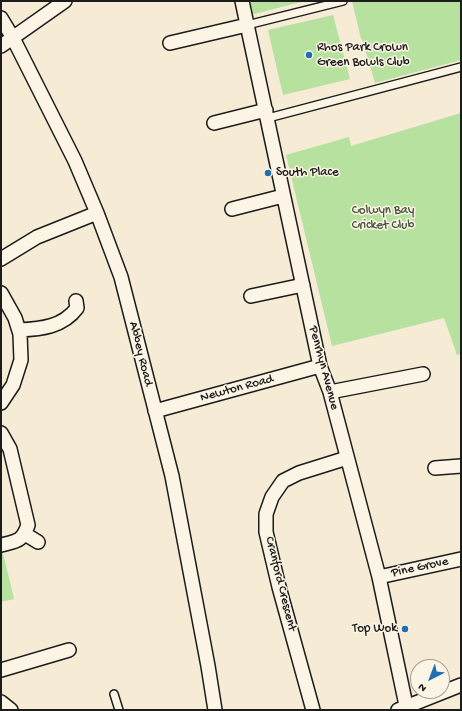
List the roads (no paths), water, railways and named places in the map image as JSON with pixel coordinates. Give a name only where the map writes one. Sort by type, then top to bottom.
[{"type":"street","points":[[1,46],[65,1]]},
{"type":"street","name":"Penrhyn Avenue","points":[[242,1],[320,366],[330,392],[379,577],[404,709]]},
{"type":"street","name":"Abbey Road","points":[[1,18],[13,38],[60,131],[97,213],[121,277],[172,476],[215,710]]},
{"type":"street","points":[[170,43],[247,25]]},
{"type":"street","points":[[214,123],[267,114]]},
{"type":"street","points":[[232,209],[283,196]]},
{"type":"street","points":[[1,259],[37,237],[97,213]]},
{"type":"street","points":[[251,296],[303,286]]},
{"type":"street","points":[[1,293],[16,318],[20,334],[21,360],[13,385],[1,403]]},
{"type":"street","points":[[19,330],[36,330],[47,328],[66,320],[77,308],[76,301]]},
{"type":"street","name":"Newton Road","points":[[155,411],[320,366]]},
{"type":"street","points":[[330,392],[423,374]]},
{"type":"street","points":[[1,433],[10,449],[28,525],[25,534],[20,540],[1,545]]},
{"type":"street","name":"Cranford Crescent","points":[[313,710],[279,587],[266,532],[266,514],[272,496],[283,481],[299,473],[347,458]]},
{"type":"street","points":[[436,468],[461,466]]},
{"type":"street","points":[[25,534],[38,542]]},
{"type":"street","name":"Pine Grove","points":[[379,577],[461,559]]},
{"type":"street","points":[[1,670],[69,650]]},
{"type":"street","points":[[404,709],[461,685]]},
{"type":"street","points":[[1,702],[11,710]]},
{"type":"lane","points":[[247,25],[343,1]]},
{"type":"lane","points":[[267,114],[461,67]]},
{"type":"lane","points":[[114,694],[119,710]]},
{"type":"place","name":"Rhos Park Crown Green Bowls Club","points":[[309,55]]},
{"type":"place","name":"South Place","points":[[268,173]]},
{"type":"place","name":"Top Wok","points":[[405,629]]},
{"type":"park label","name":"Colwyn Bay Cricket Club","points":[[383,218]]}]
